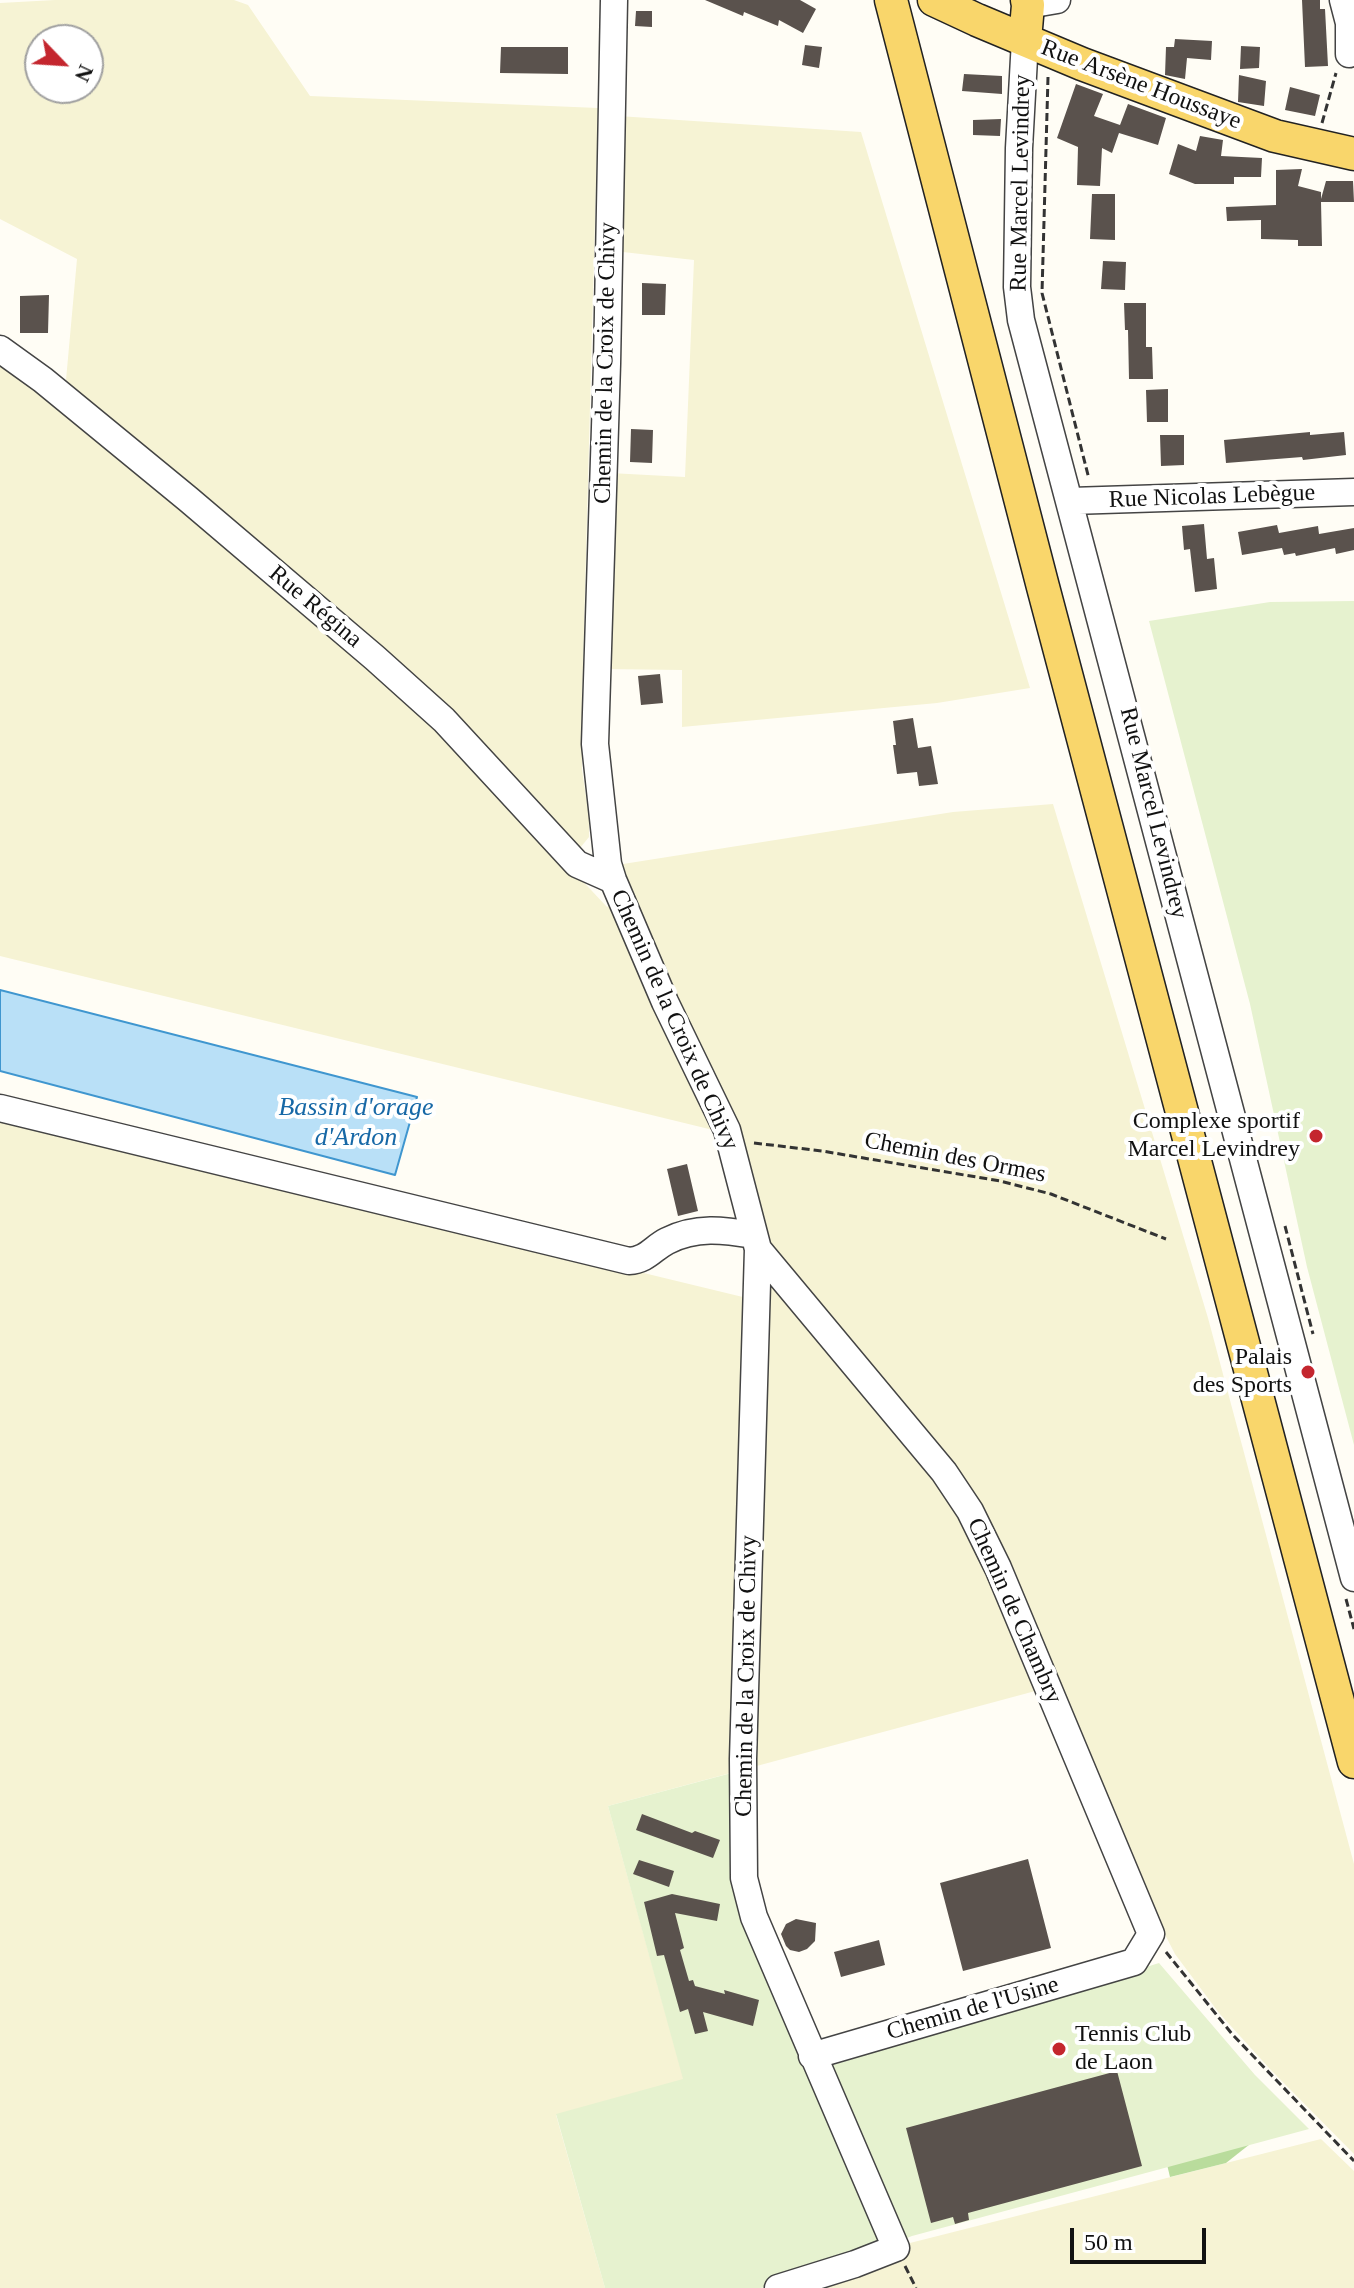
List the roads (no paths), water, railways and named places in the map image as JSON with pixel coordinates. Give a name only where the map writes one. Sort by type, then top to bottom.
[{"type":"main road","points":[[891,0],[1354,1762]]},
{"type":"main road","name":"Rue Arsène Houssaye","points":[[934,0],[1037,45],[1275,136],[1354,154]]},
{"type":"main road","points":[[977,20],[1029,1],[1037,45]]},
{"type":"street","name":"Chemin de la Croix de Chivy","points":[[614,0],[595,744],[608,864],[665,1002],[727,1130],[756,1242],[743,1759],[744,1878],[754,1917],[896,2248],[778,2288]]},
{"type":"street","points":[[1349,15],[1349,54]]},
{"type":"street","name":"Rue Marcel Levindrey","points":[[1037,45],[1019,148],[1017,287],[1021,320],[1083,501],[1126,706],[1283,1318],[1354,1578]]},
{"type":"street","name":"Rue Régina","points":[[0,349],[43,380],[188,499],[375,658],[444,720],[577,864],[613,880]]},
{"type":"street","name":"Rue Nicolas Lebègue","points":[[1083,501],[1354,492]]},
{"type":"street","points":[[0,1108],[629,1261],[650,1255],[665,1241],[716,1229],[756,1242]]},
{"type":"street","name":"Chemin de Chambry","points":[[756,1242],[944,1472],[970,1511],[998,1568],[1151,1934],[1134,1962]]},
{"type":"street","name":"Chemin de l'Usine","points":[[812,2056],[1134,1962]]},
{"type":"water","name":"Bassin d'orage d'Ardon","points":[[0,990],[417,1097],[395,1175],[0,1071]]},
{"type":"place","name":"Complexe sportif Marcel Levindrey","points":[[1316,1136]]},
{"type":"place","name":"Palais des Sports","points":[[1308,1372]]},
{"type":"place","name":"Tennis Club de Laon","points":[[1059,2049]]}]
